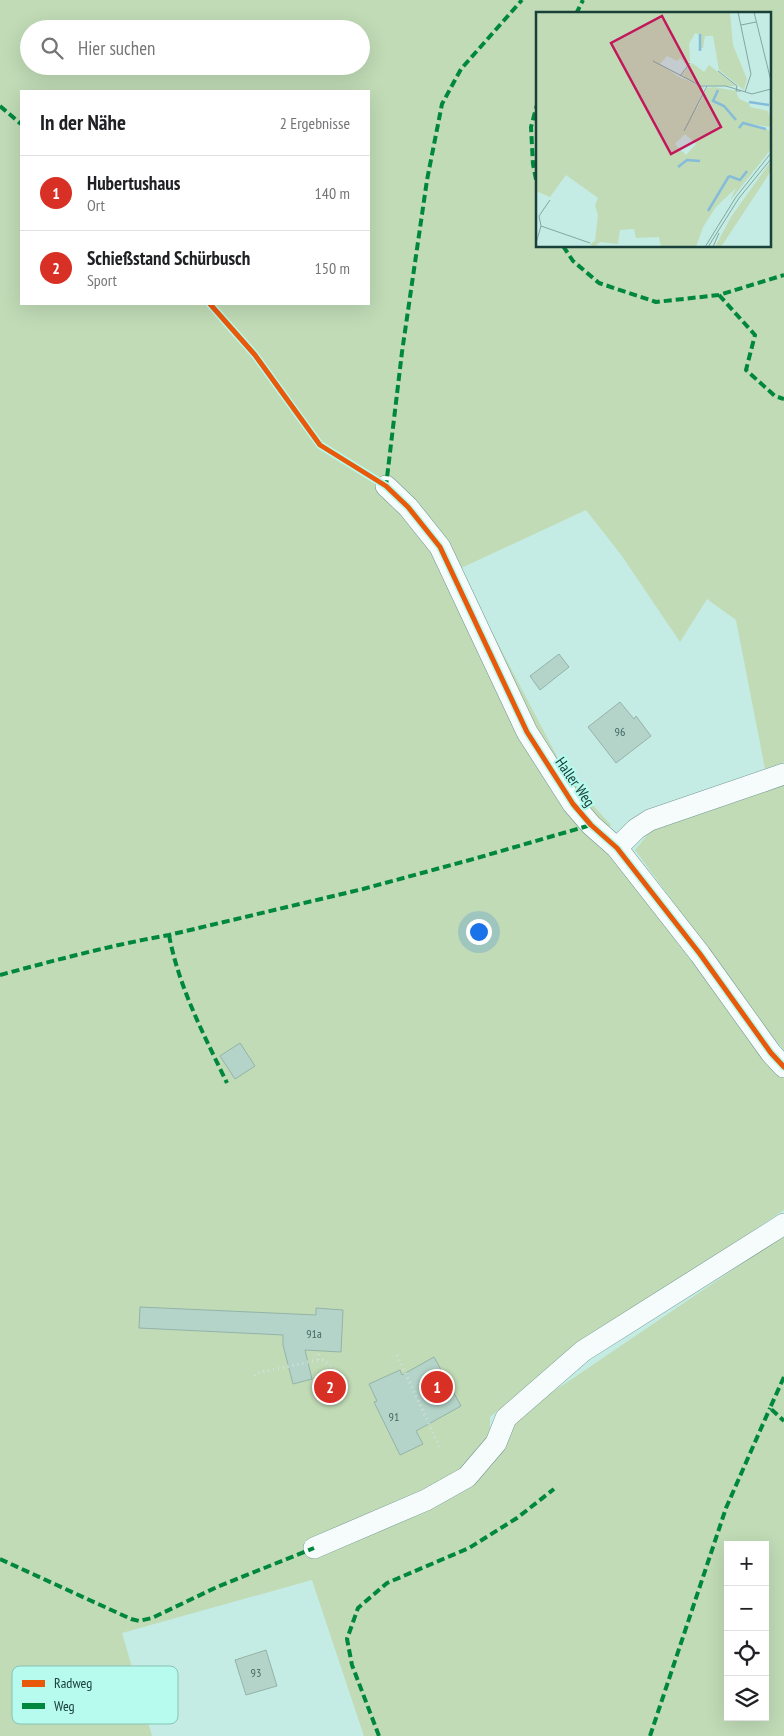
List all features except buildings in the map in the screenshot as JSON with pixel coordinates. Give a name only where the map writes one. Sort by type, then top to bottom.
[{"type":"street","name":"Haller Weg","points":[[386,486],[408,507],[440,547],[527,732],[573,804],[591,825],[617,848],[700,954],[771,1053],[784,1066]]},
{"type":"street","points":[[617,848],[636,829],[658,816],[784,774]]},
{"type":"street","points":[[314,1548],[426,1500],[468,1477],[496,1443],[506,1418],[584,1351],[784,1224]]},
{"type":"path","points":[[318,1360],[319,1351]]},
{"type":"path","points":[[397,1356],[440,1448]]},
{"type":"path","points":[[255,1376],[257,1373],[323,1360],[344,1377]]},
{"type":"green space","points":[[0,0],[784,0],[784,762],[765,769],[736,620],[707,599],[680,642],[622,556],[586,510],[459,569],[563,768],[611,825],[596,842],[616,862],[759,1050],[784,1078],[784,1210],[592,1337],[565,1357],[490,1417],[490,1432],[569,1381],[784,1235],[784,1736],[364,1736],[312,1580],[122,1633],[132,1666],[12,1666],[12,1724],[149,1724],[152,1736],[0,1736]]},
{"type":"green space","points":[[784,783],[784,1050],[635,850],[658,822]]},
{"type":"marked path","points":[[384,485],[386,486],[402,352],[427,180],[442,104],[461,69],[522,0]]},
{"type":"marked path","points":[[577,12],[583,0]]},
{"type":"marked path","points":[[0,106],[20,123]]},
{"type":"marked path","points":[[536,108],[531,127],[533,164],[536,180]]},
{"type":"marked path","points":[[564,248],[573,261],[599,283],[656,302],[719,295],[784,275]]},
{"type":"marked path","points":[[719,295],[755,335],[746,370],[775,396],[784,399]]},
{"type":"marked path","points":[[0,975],[105,948],[169,935],[363,889],[591,825]]},
{"type":"marked path","points":[[169,935],[173,955],[186,992],[201,1029],[227,1083]]},
{"type":"marked path","points":[[784,1377],[770,1408],[784,1421]]},
{"type":"marked path","points":[[650,1736],[726,1508],[770,1408]]},
{"type":"marked path","points":[[379,1736],[352,1665],[347,1639],[358,1608],[387,1583],[469,1548],[517,1518],[554,1489]]},
{"type":"marked path","points":[[0,1559],[139,1621],[152,1618],[217,1587],[314,1548]]},
{"type":"cycle path","points":[[211,305],[255,355],[320,445],[386,486],[408,507],[440,547],[527,732],[573,804],[591,825],[617,848],[700,954],[771,1053],[784,1067]]},
{"type":"place","name":"Schießstand Schürbusch","points":[[330,1387]]},
{"type":"place","name":"Hubertushaus","points":[[437,1387]]}]
